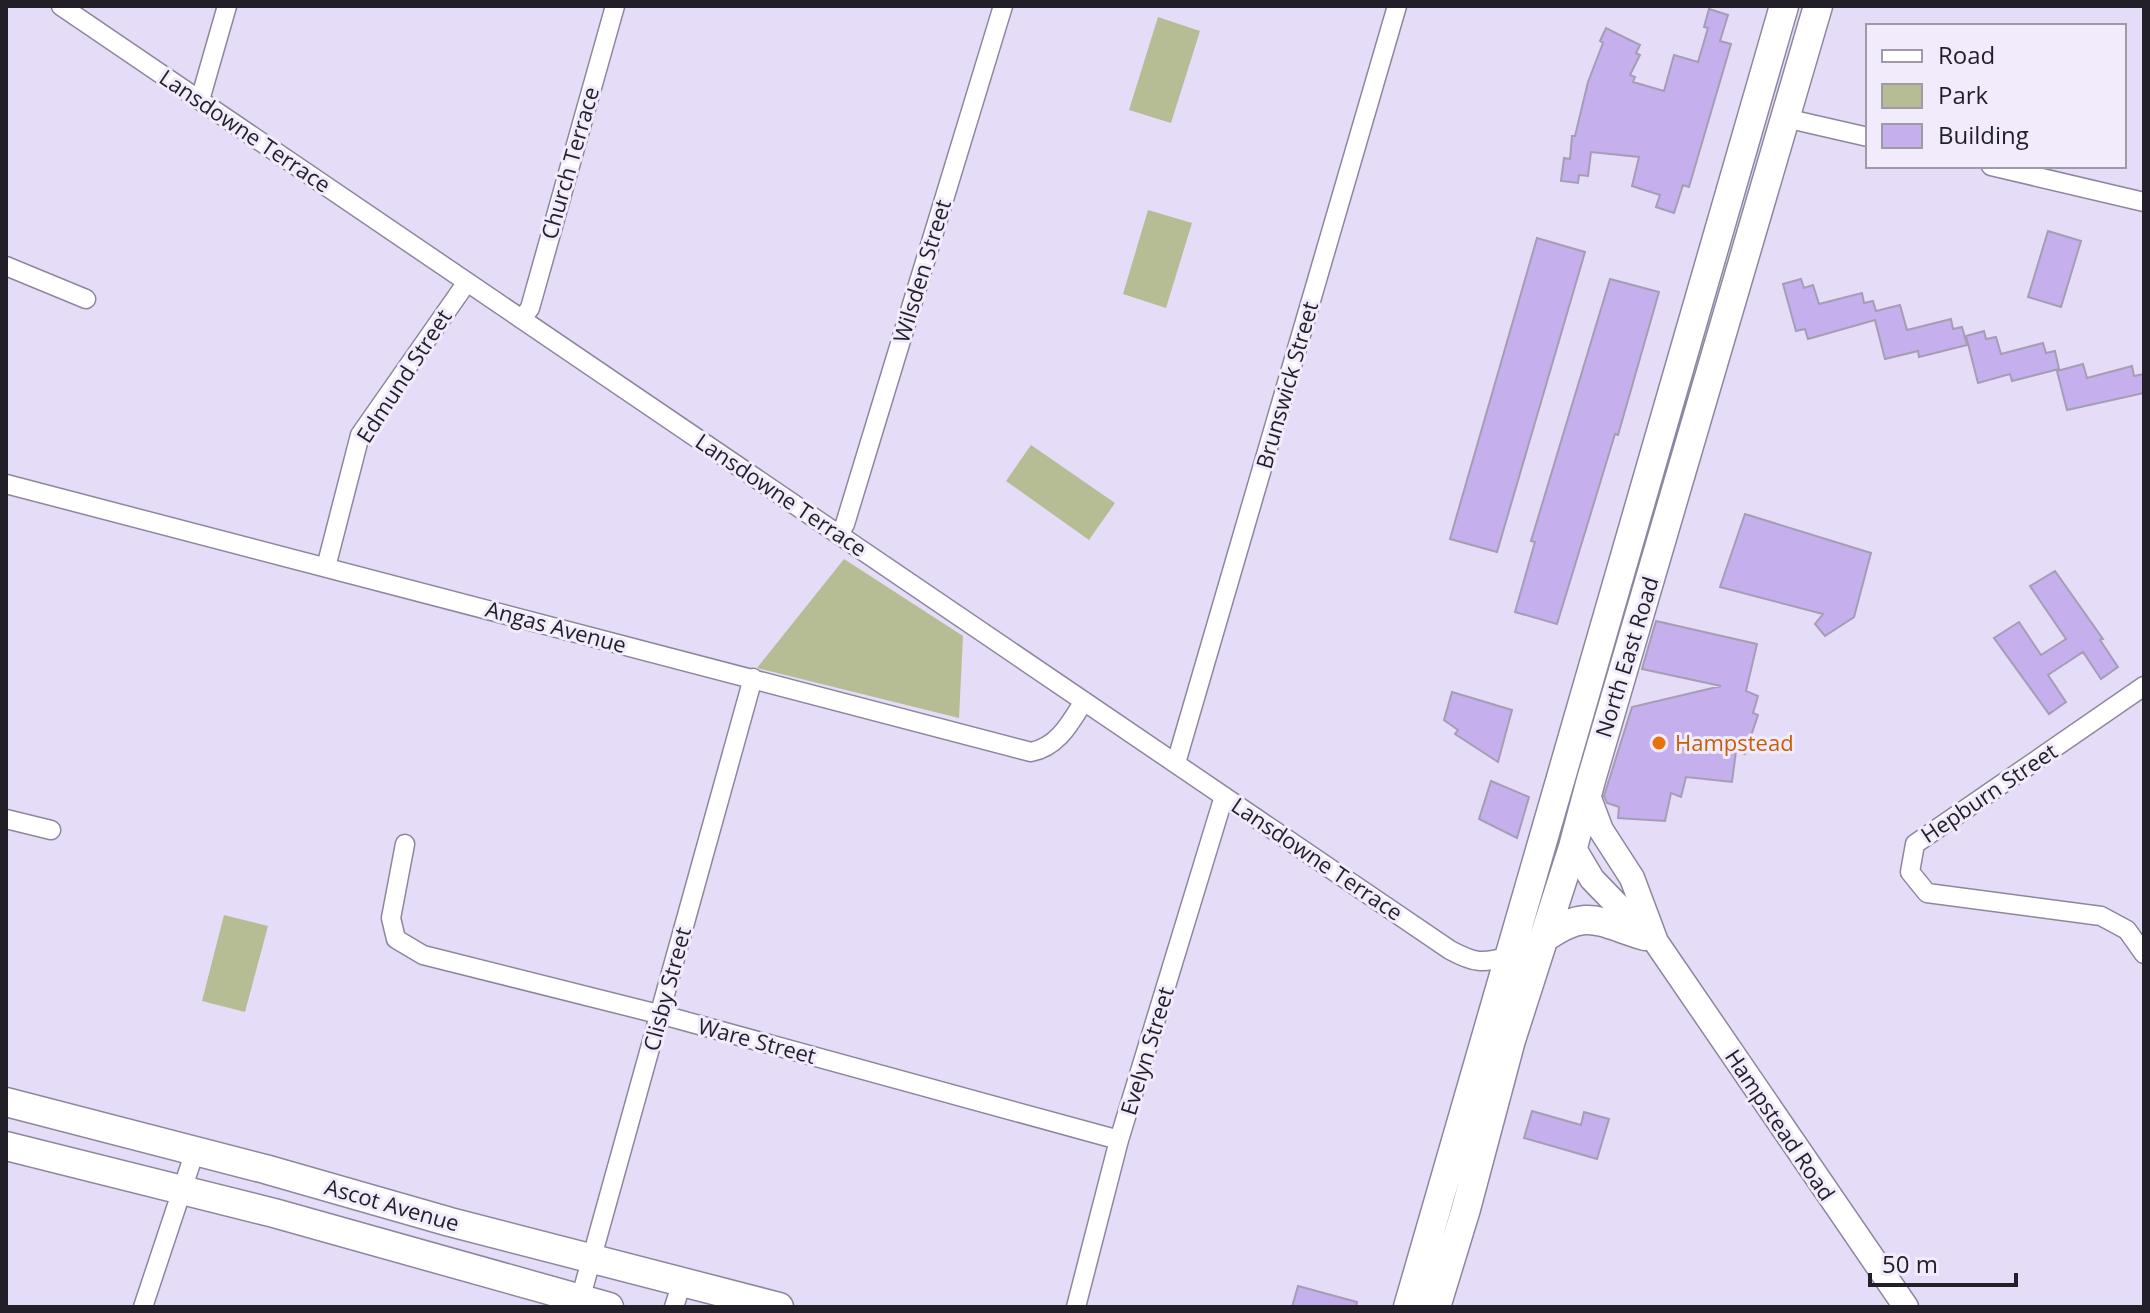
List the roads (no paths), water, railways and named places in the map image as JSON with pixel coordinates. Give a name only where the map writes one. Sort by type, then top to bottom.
[{"type":"highway","name":"North East Road","points":[[1408,1307],[1784,6]]},
{"type":"highway","name":"North East Road","points":[[1436,1307],[1511,1040],[1573,847],[1818,6]]},
{"type":"highway","points":[[1555,794],[1573,847]]},
{"type":"highway","points":[[1543,939],[1567,923],[1586,919],[1650,939]]},
{"type":"highway","name":"Ascot Avenue","points":[[6,1102],[592,1258],[678,1294],[779,1307]]},
{"type":"highway","name":"Ascot Avenue","points":[[6,1146],[182,1189],[609,1307]]},
{"type":"main road","name":"Hampstead Road","points":[[1587,793],[1601,830],[1632,878],[1650,939]]},
{"type":"main road","name":"Hampstead Road","points":[[1573,847],[1592,879],[1650,939],[1906,1307]]},
{"type":"street","name":"Lansdowne Terrace","points":[[61,6],[1465,958],[1481,963],[1508,956]]},
{"type":"street","points":[[200,100],[227,6]]},
{"type":"street","name":"Church Terrace","points":[[522,319],[530,308],[615,6]]},
{"type":"street","name":"Wilsden Street","points":[[839,535],[845,524],[1003,6]]},
{"type":"street","name":"Brunswick Street","points":[[1176,763],[1397,6]]},
{"type":"street","points":[[1785,118],[1866,137]]},
{"type":"street","points":[[2000,168],[2144,202]]},
{"type":"street","points":[[6,266],[86,299]]},
{"type":"street","name":"Edmund Street","points":[[326,567],[360,435],[467,282]]},
{"type":"street","name":"Angas Avenue","points":[[6,484],[1031,752],[1045,750],[1057,739],[1084,701]]},
{"type":"street","name":"Clisby Street","points":[[580,1300],[753,678]]},
{"type":"street","name":"Hepburn Street","points":[[2144,686],[1915,844],[1910,872],[1927,893],[2101,916],[2127,930],[2144,954]]},
{"type":"street","name":"Evelyn Street","points":[[1076,1307],[1119,1140],[1224,796]]},
{"type":"street","points":[[6,819],[51,830]]},
{"type":"street","name":"Ware Street","points":[[405,844],[391,918],[396,939],[423,955],[660,1015],[1119,1140]]},
{"type":"street","points":[[143,1307],[195,1151]]},
{"type":"place","name":"Hampstead","points":[[1659,743]]}]
